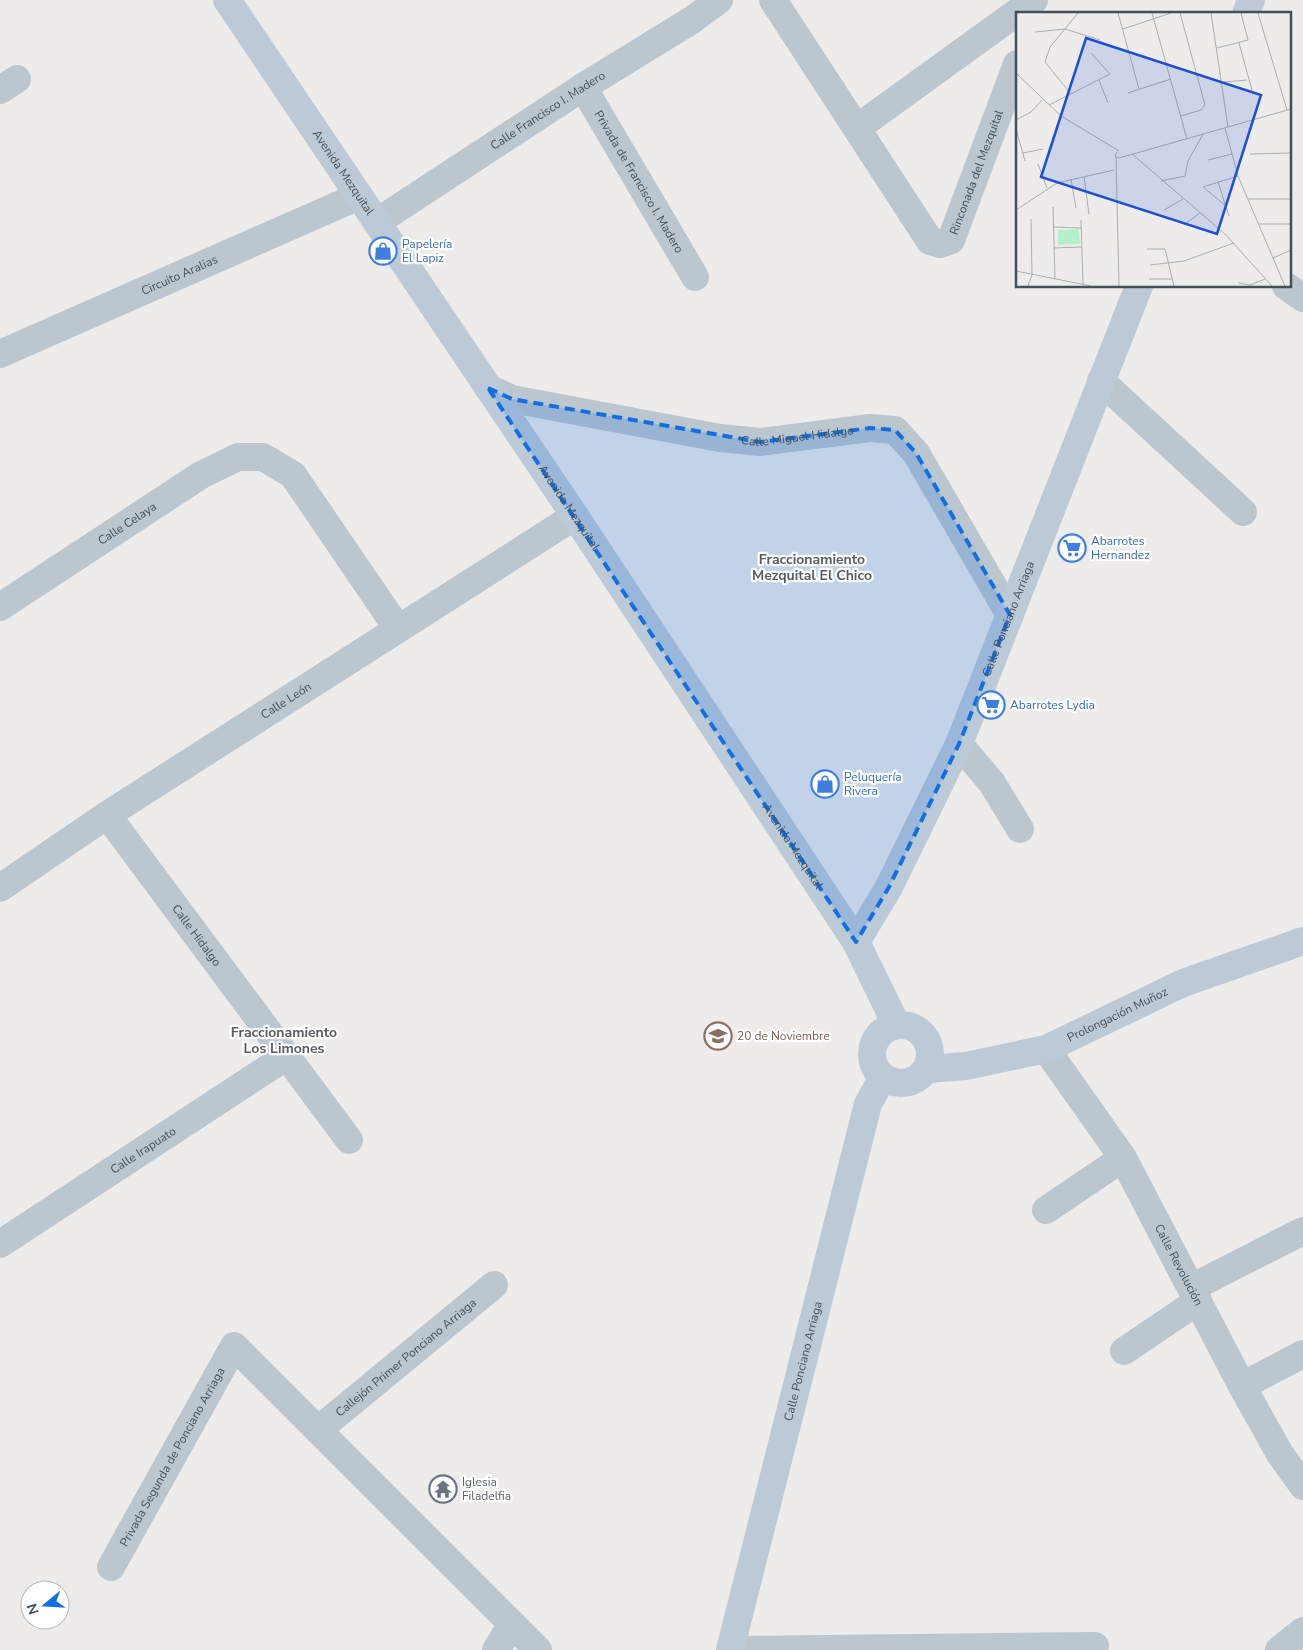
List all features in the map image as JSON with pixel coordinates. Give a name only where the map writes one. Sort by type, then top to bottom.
[{"type":"street","name":"Avenida Mezquital","points":[[227,0],[575,516],[856,942],[896,1024]]},
{"type":"street","name":"Calle Francisco I. Madero","points":[[377,222],[583,87],[692,20],[719,0]]},
{"type":"street","points":[[773,0],[857,128],[1016,13]]},
{"type":"street","points":[[1017,12],[1034,0]]},
{"type":"street","points":[[1037,12],[1041,0]]},
{"type":"street","points":[[1247,12],[1251,0]]},
{"type":"street","name":"Rinconada del Mezquital","points":[[857,128],[930,241],[940,244],[951,240],[1016,67]]},
{"type":"street","name":"Privada de Francisco I. Madero","points":[[583,87],[695,277]]},
{"type":"street","name":"Circuito Aralias","points":[[0,354],[359,196]]},
{"type":"street","name":"Calle Ponciano Arriaga","points":[[856,942],[889,887],[959,744],[1138,288]]},
{"type":"street","points":[[1289,288],[1303,298]]},
{"type":"street","points":[[1102,381],[1243,512]]},
{"type":"street","name":"Calle Miguel Hidalgo","points":[[488,388],[512,399],[720,438],[760,442],[870,428],[895,430],[916,453],[1010,615]]},
{"type":"street","name":"Calle Celaya","points":[[0,607],[201,475],[238,458],[263,457],[293,475],[398,629]]},
{"type":"street","name":"Calle León","points":[[0,888],[107,815],[575,516]]},
{"type":"street","points":[[959,744],[992,783],[1020,830]]},
{"type":"street","name":"Calle Hidalgo","points":[[107,815],[349,1140]]},
{"type":"street","name":"Prolongación Muñoz","points":[[927,1070],[966,1066],[1046,1049],[1183,984],[1303,941]]},
{"type":"street","points":[[896,1024],[913,1028],[920,1032],[930,1047],[927,1070],[910,1082],[891,1082],[883,1077],[875,1068],[872,1058],[873,1046],[878,1036],[896,1024]]},
{"type":"street","name":"Calle Revolución","points":[[1046,1049],[1123,1158],[1242,1386],[1280,1454],[1303,1486]]},
{"type":"street","name":"Calle Irapuato","points":[[0,1244],[286,1056]]},
{"type":"street","name":"Calle Ponciano Arriaga","points":[[730,1650],[868,1104],[883,1077]]},
{"type":"street","points":[[1046,1210],[1123,1158]]},
{"type":"street","points":[[1124,1351],[1194,1294],[1303,1231]]},
{"type":"street","name":"Callejón Primer Ponciano Arriaga","points":[[318,1430],[494,1285]]},
{"type":"street","name":"Privada Segunda de Ponciano Arriaga","points":[[111,1567],[234,1346],[318,1430]]},
{"type":"street","points":[[1242,1386],[1303,1354]]},
{"type":"street","points":[[318,1430],[538,1650]]},
{"type":"street","points":[[496,1650],[512,1624]]},
{"type":"street","points":[[1279,1650],[1303,1630]]},
{"type":"street","points":[[730,1650],[1095,1646]]},
{"type":"highlighted area","points":[[488,388],[512,399],[760,442],[870,428],[895,430],[916,453],[1010,615],[959,744],[889,887],[856,942]]},
{"type":"place","name":"Papelería El Lapiz","points":[[383,251]]},
{"type":"place","name":"Abarrotes Hernandez","points":[[1072,548]]},
{"type":"place","name":"Abarrotes Lydia","points":[[991,705]]},
{"type":"place","name":"Peluquería Rivera","points":[[825,784]]},
{"type":"place","name":"20 de Noviembre","points":[[718,1036]]},
{"type":"place","name":"Iglesia Filadelfia","points":[[443,1489]]},
{"type":"district","name":"Fraccionamiento Mezquital El Chico","points":[[812,568]]},
{"type":"district","name":"Fraccionamiento Los Limones","points":[[284,1040]]}]
